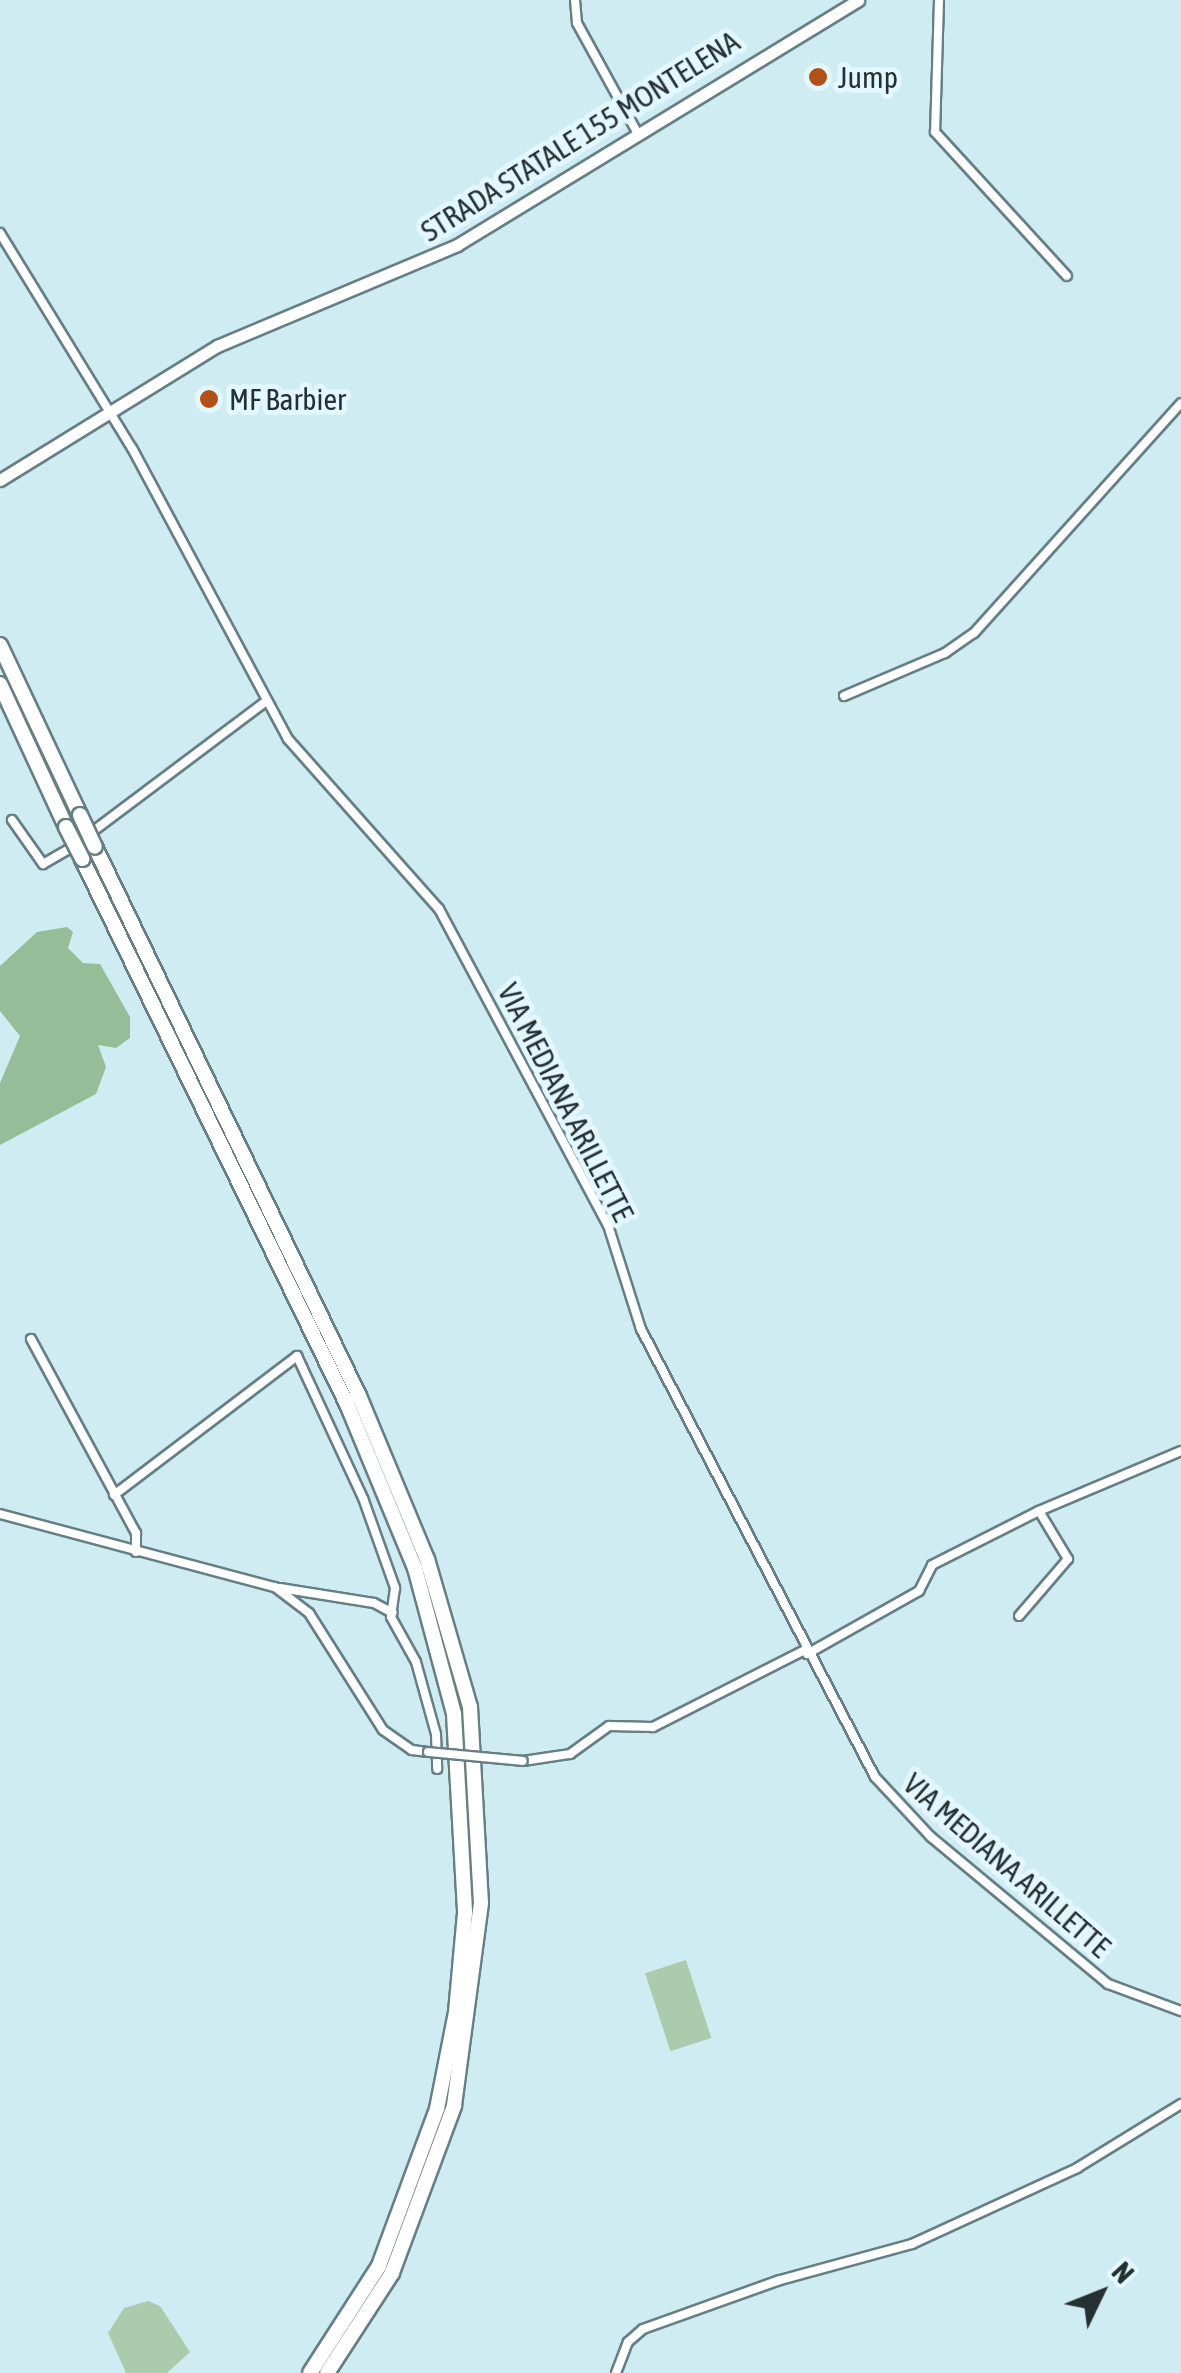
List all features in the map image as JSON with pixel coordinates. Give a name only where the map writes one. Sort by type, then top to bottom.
[{"type":"highway","points":[[0,645],[359,1396],[428,1559],[470,1707],[481,1902],[454,2106],[392,2274],[326,2373]]},
{"type":"highway","points":[[0,684],[347,1404],[414,1568],[454,1714],[465,1813],[465,1912],[456,2012],[436,2109],[378,2266],[310,2373]]},
{"type":"main road","name":"STRADA STATALE 155 MONTELENA","points":[[0,480],[108,410],[265,323],[458,245],[858,0]]},
{"type":"street","points":[[575,0],[577,23],[638,132]]},
{"type":"street","points":[[939,0],[935,132],[1067,276]]},
{"type":"street","name":"VIA MEDIANA ARILLETTE","points":[[0,234],[108,410],[264,702],[314,776],[439,909],[608,1225],[641,1330],[806,1652],[875,1777],[931,1837],[1108,1984],[1181,2011]]},
{"type":"street","points":[[844,696],[945,653],[974,633],[1181,403]]},
{"type":"street","points":[[12,820],[35,859],[52,863],[264,702]]},
{"type":"street","points":[[31,1339],[140,1542],[136,1552]]},
{"type":"street","points":[[114,1494],[297,1356],[363,1498],[396,1588],[393,1612],[416,1662],[436,1734],[437,1769]]},
{"type":"street","points":[[275,1587],[309,1613],[384,1730],[412,1750],[523,1761],[570,1754],[609,1726],[653,1727],[806,1652],[919,1591],[932,1565],[1039,1511],[1181,1451]]},
{"type":"street","points":[[1019,1616],[1068,1559],[1039,1511]]},
{"type":"street","points":[[0,1514],[275,1587],[360,1600],[393,1612]]},
{"type":"street","points":[[616,2373],[628,2342],[643,2329],[780,2280],[912,2244],[1077,2168],[1181,2104]]},
{"type":"green space","points":[[67,927],[73,932],[68,948],[83,963],[100,964],[130,1017],[130,1038],[116,1048],[98,1045],[106,1067],[96,1094],[0,1145],[0,1083],[20,1036],[0,1011],[0,966],[37,932]]},
{"type":"green space","points":[[686,1960],[711,2038],[670,2051],[645,1973]]},
{"type":"green space","points":[[148,2301],[160,2306],[190,2352],[167,2373],[126,2373],[108,2333],[124,2308]]},
{"type":"place","name":"Jump","points":[[818,77]]},
{"type":"place","name":"MF Barbier","points":[[209,399]]}]
